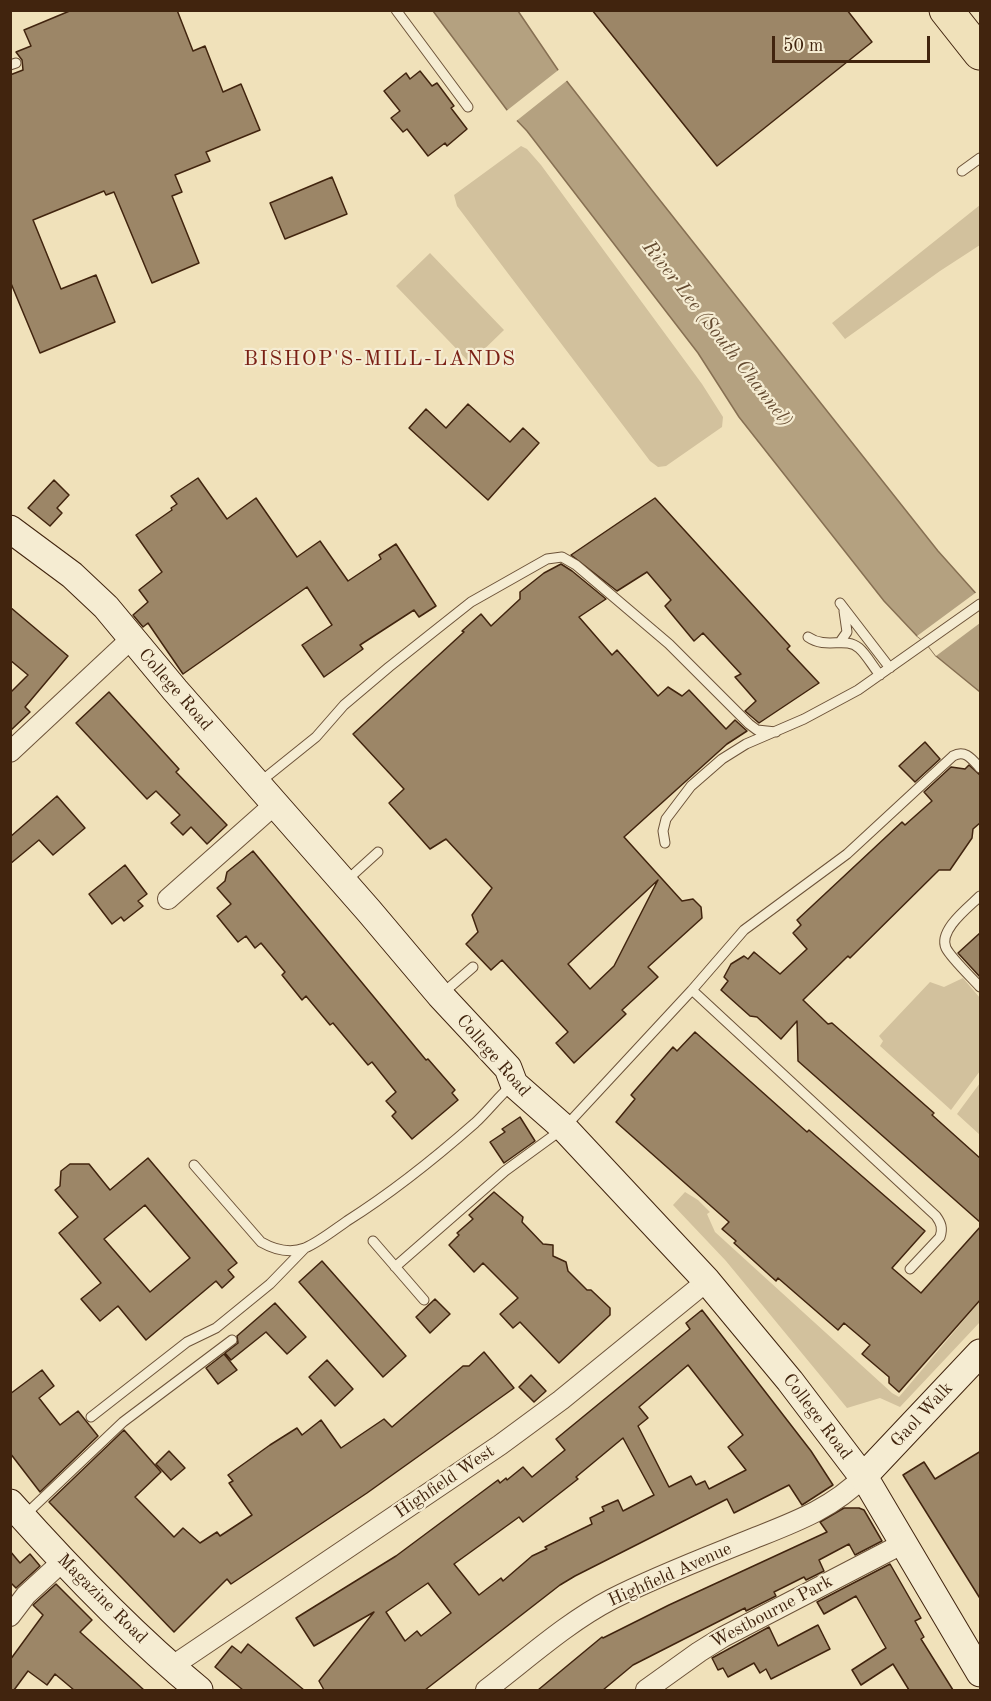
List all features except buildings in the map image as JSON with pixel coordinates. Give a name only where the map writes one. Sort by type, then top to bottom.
[{"type":"highway","points":[[946,10],[981,53]]},
{"type":"street","name":"College Road","points":[[10,529],[38,547],[72,574],[106,607],[266,795],[510,1072],[513,1084],[564,1128],[707,1281],[790,1381],[863,1477],[981,1673]]},
{"type":"street","points":[[10,752],[131,639]]},
{"type":"street","points":[[168,899],[266,795]]},
{"type":"street","name":"Highfield West","points":[[171,1666],[500,1446],[561,1400],[707,1281]]},
{"type":"street","name":"Gaol Walk","points":[[863,1477],[981,1353]]},
{"type":"street","name":"Highfield Avenue","points":[[486,1690],[594,1609],[638,1587],[807,1516],[840,1498],[863,1477]]},
{"type":"street","name":"Magazine Road","points":[[17,1510],[63,1561],[171,1666],[199,1690]]},
{"type":"street","name":"Westbourne Park","points":[[646,1690],[723,1637],[904,1543]]},
{"type":"street","points":[[10,1616],[26,1595],[63,1561]]},
{"type":"lane","points":[[396,10],[468,107]]},
{"type":"lane","points":[[962,171],[981,158]]},
{"type":"lane","points":[[266,795],[344,705],[380,674],[471,602],[547,559],[562,557],[576,565],[669,645],[749,724],[758,730],[776,732]]},
{"type":"lane","points":[[840,642],[847,632],[847,623],[840,603],[890,668]]},
{"type":"lane","points":[[665,843],[663,831],[666,819],[691,786],[722,759],[746,744],[831,706],[880,675],[981,604]]},
{"type":"lane","points":[[808,638],[821,644],[840,642],[858,646],[880,675]]},
{"type":"lane","points":[[395,1267],[505,1172],[564,1128],[692,990],[744,930],[847,854],[953,756],[964,753],[969,755],[981,768]]},
{"type":"lane","points":[[344,883],[378,852]]},
{"type":"lane","points":[[981,896],[954,922],[944,939],[946,948],[981,987]]},
{"type":"lane","points":[[440,995],[472,967]]},
{"type":"lane","points":[[692,990],[936,1216],[941,1223],[940,1237],[910,1269]]},
{"type":"lane","points":[[91,1417],[187,1342],[216,1328],[270,1284],[305,1248],[416,1174],[480,1118],[513,1084]]},
{"type":"lane","points":[[194,1165],[261,1242],[284,1251],[305,1248]]},
{"type":"lane","points":[[373,1240],[424,1300]]},
{"type":"lane","points":[[17,1510],[123,1422],[232,1340]]},
{"type":"shaded area","points":[[521,146],[527,149],[541,165],[702,384],[723,417],[722,427],[666,466],[658,467],[650,461],[457,206],[454,195]]},
{"type":"shaded area","points":[[980,205],[980,245],[845,339],[832,323]]},
{"type":"shaded area","points":[[430,253],[504,330],[470,363],[396,286]]},
{"type":"shaded area","points":[[963,978],[980,998],[980,1071],[951,1110],[880,1046],[883,1041],[879,1036],[930,982],[944,987]]},
{"type":"shaded area","points":[[980,1083],[980,1135],[957,1114]]},
{"type":"shaded area","points":[[685,1192],[698,1200],[710,1212],[707,1214],[715,1232],[899,1397],[980,1301],[980,1322],[900,1407],[880,1398],[847,1408],[726,1261],[673,1205]]},
{"type":"water","name":"River Lee (South Channel)","points":[[433,11],[518,11],[558,70],[651,189],[938,551],[980,598],[980,692],[936,656],[884,601],[739,417],[698,353],[527,131],[507,110]]},
{"type":"pier","points":[[561,68],[569,79],[515,122],[505,112]]},
{"type":"pier","points":[[978,591],[980,594],[980,623],[936,656],[917,636]]},
{"type":"district","name":"BISHOP'S-MILL-LANDS","points":[[380,359]]}]
